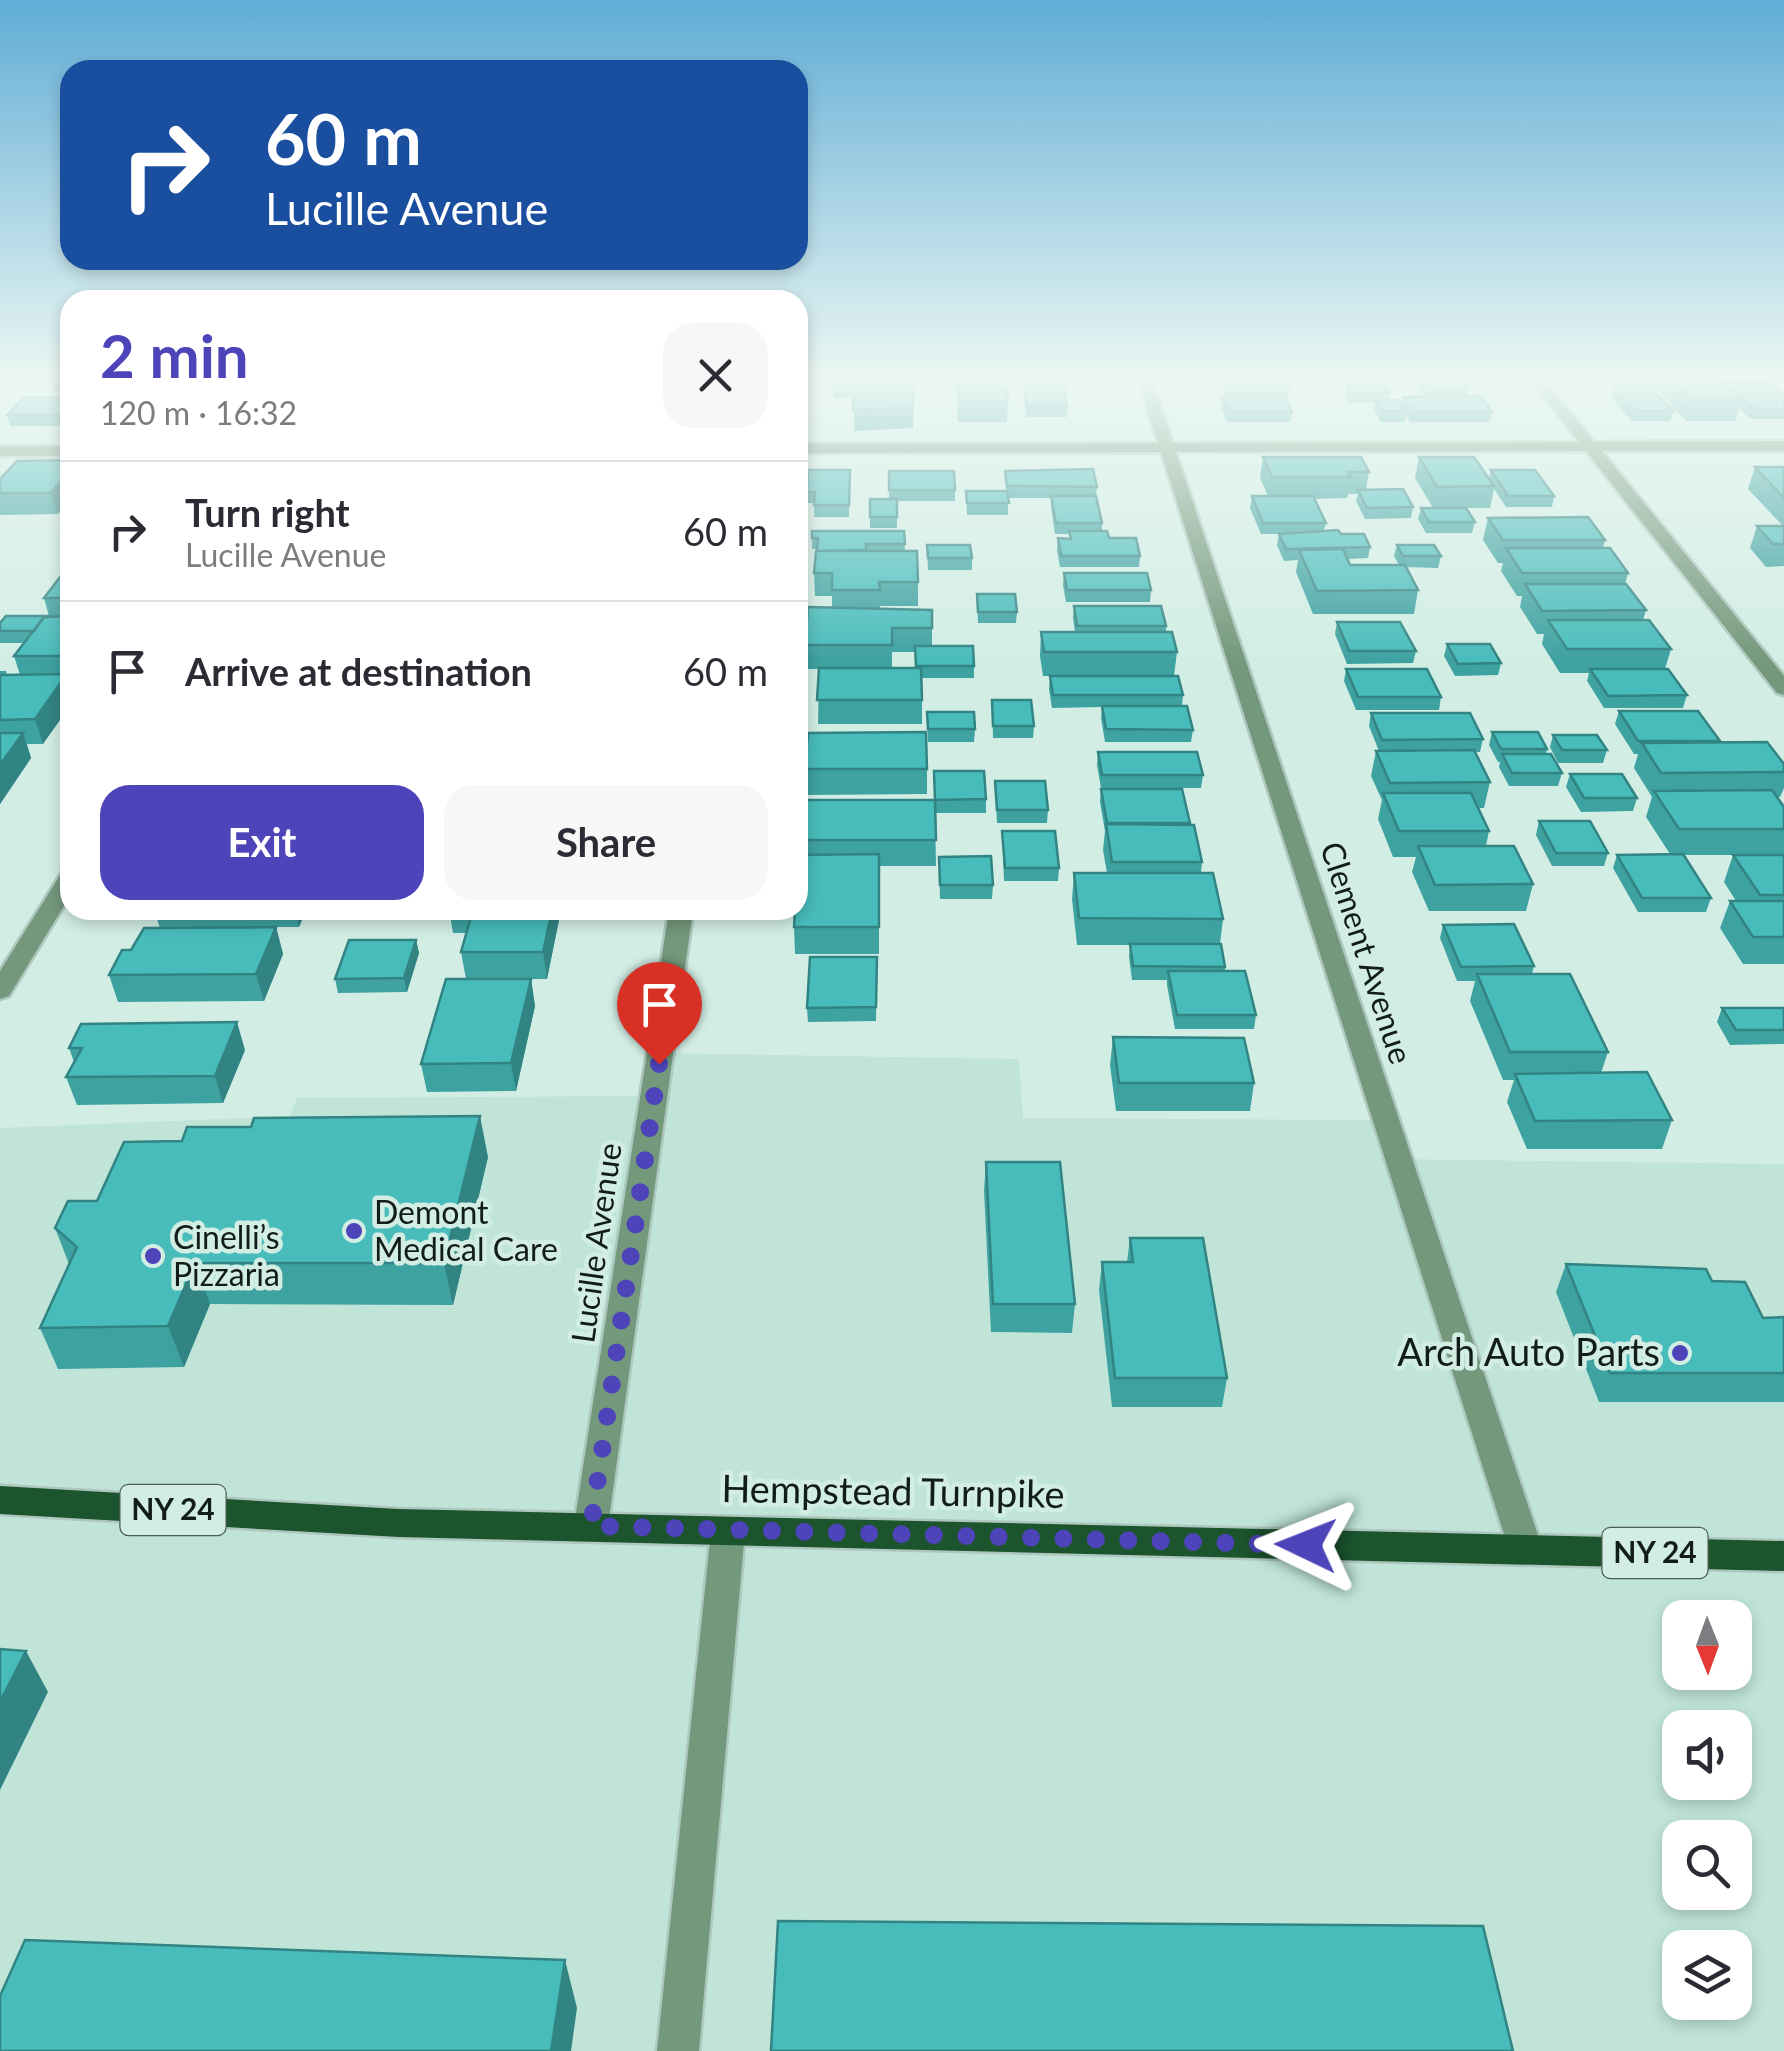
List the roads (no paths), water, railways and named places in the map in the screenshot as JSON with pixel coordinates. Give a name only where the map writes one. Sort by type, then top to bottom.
[{"type":"main road","name":"Hempstead Turnpike","points":[[0,1500],[399,1524],[1784,1556]]},
{"type":"street","name":"Clement Avenue","points":[[1175,471],[1526,1550]]},
{"type":"street","points":[[1610,471],[1784,689]]},
{"type":"street","points":[[0,990],[60,893]]},
{"type":"street","name":"Lucille Avenue","points":[[591,1526],[680,920]]},
{"type":"street","points":[[678,2051],[728,1531]]},
{"type":"place","name":"Demont Medical Care","points":[[354,1231]]},
{"type":"place","name":"Cinelli’s Pizzaria","points":[[153,1256]]},
{"type":"place","name":"Arch Auto Parts","points":[[1680,1353]]}]
